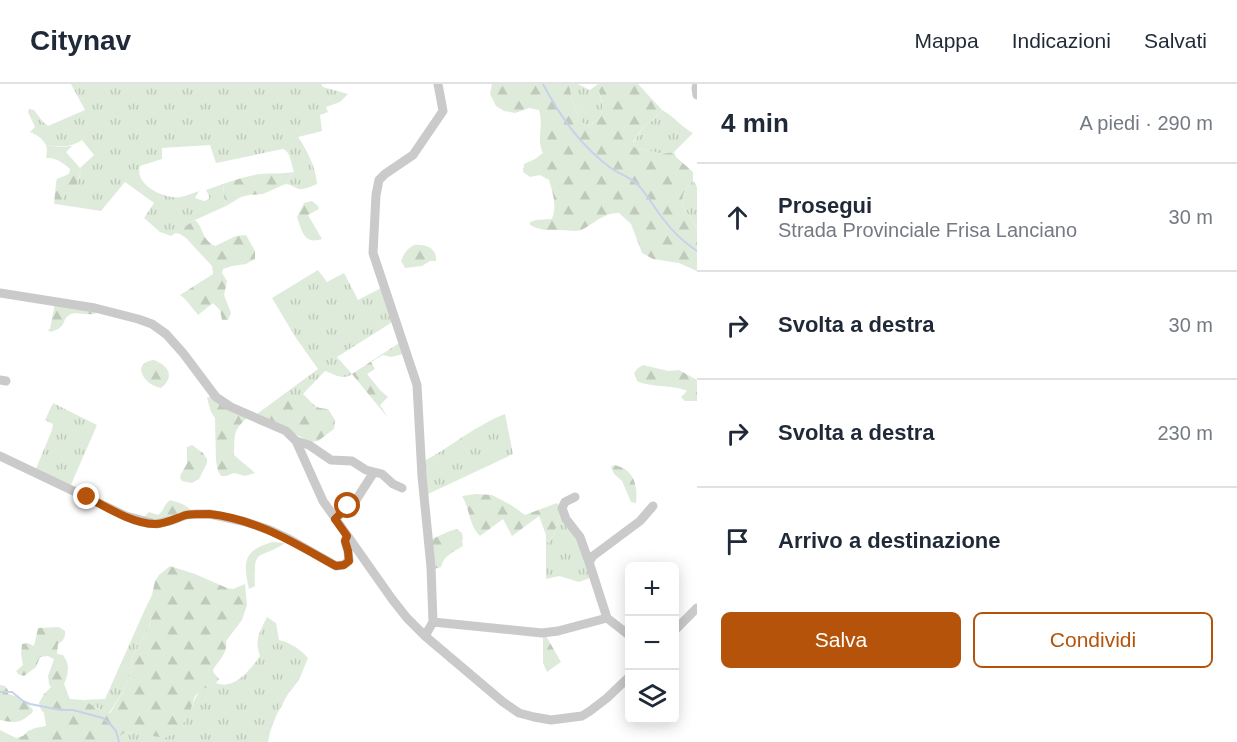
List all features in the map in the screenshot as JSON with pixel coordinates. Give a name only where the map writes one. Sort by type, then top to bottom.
[{"type":"street","points":[[425,636],[433,622],[417,385],[373,253],[379,180],[413,155],[443,111],[438,84]]},
{"type":"street","points":[[697,84],[697,96]]},
{"type":"street","points":[[0,293],[95,308],[152,324],[166,334],[183,353],[216,397],[231,407],[286,431],[296,441],[323,501],[407,618],[425,636],[519,713],[551,720],[582,716],[607,698],[625,681]]},
{"type":"street","points":[[296,441],[309,446],[331,460],[352,461],[366,470],[382,474],[393,484],[402,488]]},
{"type":"street","points":[[0,456],[126,516],[156,524],[195,514],[210,514],[246,522],[287,538],[336,566],[344,565],[349,561],[345,541],[347,536]]},
{"type":"street","points":[[335,519],[356,500],[374,472]]},
{"type":"street","points":[[575,497],[565,502],[562,508],[566,519],[579,537],[607,618],[625,632]]},
{"type":"street","points":[[589,562],[593,556],[640,521],[652,506]]},
{"type":"street","points":[[679,627],[697,608]]},
{"type":"street","points":[[433,622],[542,633],[558,632],[607,618]]},
{"type":"green space","points":[[71,84],[321,84],[323,87],[348,94],[340,102],[326,107],[328,112],[320,115],[322,131],[298,137],[310,159],[317,184],[306,188],[299,189],[287,184],[294,172],[289,155],[283,149],[216,163],[210,145],[162,148],[162,159],[140,166],[139,173],[146,185],[159,193],[173,197],[182,197],[199,191],[195,198],[204,201],[209,199],[206,190],[223,184],[226,206],[195,220],[171,236],[160,232],[144,218],[154,203],[125,182],[101,211],[62,205],[66,193],[80,178],[80,168],[94,155],[82,140],[65,146],[46,145],[43,140],[30,132],[35,127],[28,112],[29,109],[34,110],[48,126],[85,110]]},
{"type":"green space","points":[[492,84],[569,84],[580,122],[589,126],[600,118],[603,107],[599,91],[603,84],[638,84],[662,110],[644,126],[633,142],[634,147],[661,154],[674,152],[676,157],[693,172],[693,180],[683,194],[682,205],[697,228],[697,271],[679,263],[653,259],[642,253],[631,224],[619,213],[604,216],[579,231],[546,230],[530,225],[530,222],[536,220],[552,219],[554,209],[549,180],[540,175],[530,177],[523,172],[524,164],[543,153],[540,143],[539,110],[529,108],[515,113],[504,111],[496,106],[490,94]]},
{"type":"green space","points":[[569,84],[578,84],[590,90],[598,84],[603,84],[599,92],[603,107],[600,118],[589,126],[580,122]]},
{"type":"green space","points":[[662,110],[693,133],[674,152],[661,154],[634,147],[633,143],[644,126]]},
{"type":"green space","points":[[46,145],[72,146],[66,152],[80,168],[80,177],[75,186],[64,196],[62,205],[54,204],[56,183],[57,179],[69,174],[70,169],[53,158],[46,158]]},
{"type":"green space","points":[[294,172],[287,184],[263,194],[241,197],[226,206],[223,184],[260,174]]},
{"type":"green space","points":[[693,180],[697,187],[697,228],[682,205],[683,194]]},
{"type":"green space","points":[[312,201],[319,209],[308,215],[322,239],[307,238],[297,217],[304,203]]},
{"type":"green space","points":[[195,220],[207,240],[215,246],[236,236],[246,235],[255,251],[255,259],[246,264],[223,269],[222,273],[227,281],[224,295],[231,313],[228,320],[222,320],[220,310],[213,303],[198,315],[180,295],[213,274],[212,266],[186,238],[175,233]]},
{"type":"green space","points":[[414,245],[423,245],[433,250],[436,261],[405,268],[401,261],[409,248]]},
{"type":"green space","points":[[318,270],[327,282],[344,273],[358,300],[383,287],[394,321],[337,357],[352,374],[342,377],[325,371],[303,394],[317,408],[293,395],[269,420],[257,414],[318,369],[272,298]]},
{"type":"green space","points":[[55,303],[101,311],[92,314],[71,314],[61,326],[51,332],[47,330],[50,329]]},
{"type":"green space","points":[[399,343],[403,354],[391,357],[383,355],[371,362],[375,369],[367,374],[388,397],[380,405],[388,418],[352,374]]},
{"type":"green space","points":[[154,360],[163,365],[169,376],[161,388],[149,383],[142,374],[143,365]]},
{"type":"green space","points":[[643,365],[668,371],[679,370],[697,380],[697,401],[685,401],[681,397],[687,391],[681,389],[648,385],[637,381],[634,373]]},
{"type":"green space","points":[[293,395],[314,406],[328,409],[335,420],[334,429],[318,441],[310,442],[269,420],[267,410],[269,407],[278,400]]},
{"type":"green space","points":[[210,396],[248,417],[235,434],[234,455],[255,473],[245,476],[234,473],[221,476],[218,471],[215,418],[207,398]]},
{"type":"green space","points":[[53,403],[97,425],[70,487],[35,471],[52,430],[53,424],[45,420]]},
{"type":"green space","points":[[505,414],[513,454],[426,495],[424,461],[484,424]]},
{"type":"green space","points":[[192,445],[203,453],[207,463],[199,479],[192,483],[182,481],[180,478],[187,463],[187,447]]},
{"type":"green space","points":[[614,465],[626,470],[633,479],[636,503],[631,502],[622,481],[614,474],[611,467]]},
{"type":"green space","points":[[492,495],[525,515],[557,503],[561,513],[553,536],[546,544],[546,535],[539,516],[512,536],[503,519],[480,536],[476,532],[462,496]]},
{"type":"green space","points":[[170,500],[185,506],[192,512],[155,523],[144,517],[149,512],[158,515]]},
{"type":"green space","points":[[561,513],[580,540],[590,578],[579,582],[559,576],[546,579],[546,544],[553,536]]},
{"type":"green space","points":[[457,529],[462,533],[463,546],[446,557],[441,567],[434,569],[432,539]]},
{"type":"green space","points":[[273,542],[285,543],[257,559],[255,586],[249,589],[246,571],[248,558],[256,549]]},
{"type":"green space","points":[[170,566],[227,588],[233,589],[245,584],[247,605],[242,620],[226,641],[224,653],[213,670],[219,679],[195,696],[189,715],[177,732],[165,738],[129,732],[122,734],[115,742],[0,742],[0,730],[16,738],[35,728],[46,726],[44,713],[39,703],[51,687],[48,676],[54,659],[48,656],[40,657],[36,667],[24,676],[16,671],[23,665],[22,644],[28,643],[34,646],[38,628],[59,627],[65,631],[64,639],[58,644],[57,654],[63,655],[68,665],[64,684],[70,699],[83,700],[110,713],[123,692],[131,671],[132,657],[149,628],[151,616],[146,607],[155,581]]},
{"type":"green space","points":[[146,607],[151,616],[149,628],[132,657],[131,671],[123,692],[109,713],[103,711],[83,700],[105,699]]},
{"type":"green space","points":[[267,617],[276,623],[279,640],[295,647],[308,658],[299,680],[276,716],[268,742],[115,742],[122,734],[139,733],[184,721],[202,690],[216,683],[229,684],[241,677],[260,656],[258,640]]},
{"type":"green space","points":[[543,636],[546,636],[561,662],[547,672],[543,663]]},
{"type":"green space","points":[[0,685],[5,686],[8,694],[28,704],[33,710],[32,713],[17,722],[0,720]]},
{"type":"waterway","points":[[543,84],[581,141],[612,169],[636,183],[671,229],[697,251]]},
{"type":"waterway","points":[[0,692],[12,692],[30,704],[73,710],[103,718],[116,731],[119,742]]},
{"type":"route","points":[[87,497],[126,516],[156,524],[195,514],[210,514],[246,522],[287,538],[336,566],[344,565],[349,561],[345,541],[347,536],[335,519],[348,506]]}]
